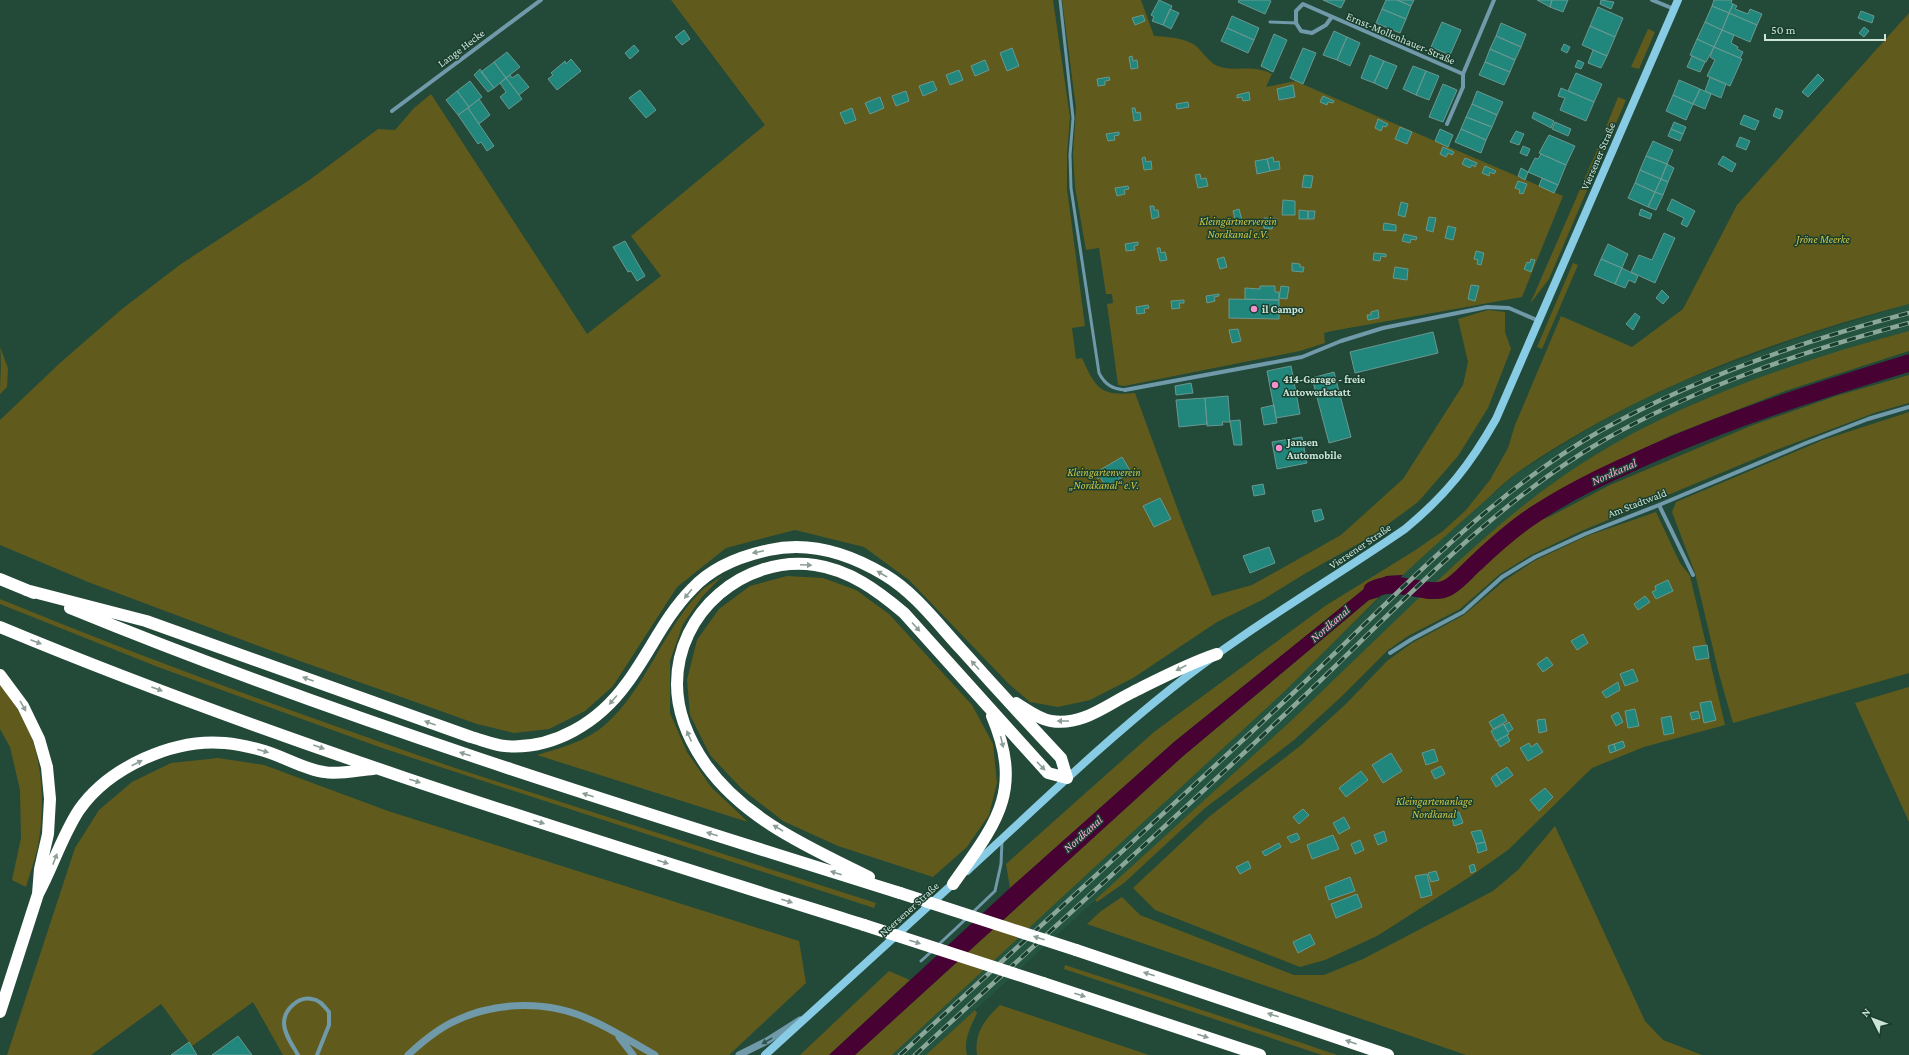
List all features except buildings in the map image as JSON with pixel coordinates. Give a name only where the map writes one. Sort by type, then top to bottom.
[{"type":"highway","points":[[26,590],[146,621],[471,738],[504,746],[541,744],[575,731],[603,711],[627,683],[672,613],[692,588],[717,568],[749,554],[780,547],[817,548],[853,558],[886,576],[910,595],[1061,758],[1067,778]]},
{"type":"highway","points":[[900,893],[811,848],[766,821],[730,792],[707,766],[690,739],[680,713],[677,684],[681,655],[692,627],[708,604],[729,585],[748,575],[784,564],[815,566],[849,575],[879,592],[904,613],[1048,773],[1067,778]]},
{"type":"highway","points":[[0,579],[165,647],[394,731],[621,806],[900,893],[1076,950],[1388,1055]]},
{"type":"highway","points":[[0,627],[146,685],[378,769],[1043,983],[1260,1055]]},
{"type":"highway","points":[[1001,694],[1031,714],[1051,721],[1074,721],[1099,712],[1128,694],[1193,662],[1217,654]]},
{"type":"highway","points":[[0,675],[24,706],[39,739],[47,767],[50,798],[48,834],[40,869],[38,894]]},
{"type":"highway","points":[[953,884],[990,832],[1002,805],[1006,782],[1006,759],[1001,737],[988,706]]},
{"type":"highway","points":[[0,1012],[38,894],[50,872],[62,840],[80,809],[100,787],[124,769],[155,753],[188,745],[225,743],[262,750],[324,773],[378,769]]},
{"type":"main road","name":"Viersener Straße","points":[[1067,778],[1123,728],[1217,654],[1405,529],[1429,509],[1463,472],[1496,419],[1678,0]]},
{"type":"main road","name":"Neersener Straße","points":[[765,1055],[1067,778]]},
{"type":"street","name":"Lange Hecke","points":[[392,111],[541,0]]},
{"type":"street","name":"Ernst-Mollenhauer-Straße","points":[[1447,124],[1463,87],[1463,74],[1494,0]]},
{"type":"street","points":[[1652,0],[1674,9]]},
{"type":"street","name":"Ernst-Mollenhauer-Straße","points":[[1332,18],[1326,26],[1312,33],[1301,31],[1296,22],[1296,11],[1303,4],[1332,18],[1463,74]]},
{"type":"street","points":[[1125,390],[1302,357],[1325,349],[1341,341],[1383,328],[1486,307],[1508,308],[1539,321]]},
{"type":"street","name":"Am Stadtwald","points":[[1390,653],[1412,639],[1463,612],[1502,577],[1535,556],[1618,520],[1659,505],[1806,443],[1868,419],[1909,407]]},
{"type":"street","points":[[1659,505],[1693,575]]},
{"type":"street","points":[[298,1055],[287,1033],[284,1023],[286,1013],[294,1003],[302,999],[312,998],[321,1003],[329,1012],[330,1025],[316,1055]]},
{"type":"street","points":[[408,1055],[427,1038],[454,1021],[484,1010],[522,1005],[558,1008],[591,1019],[656,1055]]},
{"type":"street","points":[[739,1055],[767,1041],[811,1012]]},
{"type":"street","points":[[616,1034],[633,1055]]},
{"type":"lane","points":[[1060,0],[1073,118],[1070,155],[1071,188],[1099,373],[1108,386],[1116,390],[1125,390]]},
{"type":"lane","points":[[1270,22],[1296,22]]},
{"type":"lane","points":[[921,961],[995,892],[1001,864],[1002,839]]},
{"type":"shaded area","points":[[1909,304],[1909,331],[1808,362],[1740,385],[1696,403],[1649,425],[1592,457],[1553,484],[1489,534],[1293,719],[926,1055],[892,1055],[1287,689],[1418,560],[1517,473],[1593,426],[1638,402],[1686,380],[1801,337]]},
{"type":"green space","name":"Kleingartenverein „Nordkanal“ e.V.","points":[[671,0],[1053,0],[1070,117],[1067,154],[1067,189],[1085,326],[1072,328],[1076,359],[1082,358],[1091,377],[1101,388],[1114,393],[1135,393],[1182,521],[1212,596],[1252,585],[1341,535],[1403,479],[1463,385],[1468,362],[1458,319],[1488,310],[1505,312],[1505,332],[1511,349],[1488,408],[1458,456],[1418,502],[1372,536],[1306,573],[1264,599],[1217,622],[1133,678],[1090,700],[1058,707],[1030,702],[1009,684],[909,580],[864,547],[795,530],[726,548],[677,587],[613,686],[585,711],[549,729],[514,733],[477,724],[272,651],[88,582],[0,545],[0,420],[60,363],[122,309],[181,264],[308,181],[378,129],[395,130],[414,108],[431,94],[587,334],[661,276],[631,236],[765,125]]},
{"type":"green space","name":"Kleingärtnerverein Nordkanal e.V.","points":[[1062,0],[1141,0],[1154,36],[1184,40],[1193,44],[1216,65],[1234,69],[1258,69],[1272,74],[1266,87],[1295,81],[1563,196],[1522,297],[1332,331],[1324,333],[1325,343],[1300,351],[1124,386],[1118,385],[1107,304],[1113,303],[1112,294],[1106,294],[1099,248],[1086,250],[1075,187],[1073,154],[1076,108]]},
{"type":"green space","name":"Jröne Meerke","points":[[1909,13],[1909,304],[1807,334],[1706,371],[1657,393],[1610,417],[1563,443],[1518,472],[1430,549],[1403,575],[1386,576],[1364,589],[1174,742],[1010,888],[1006,864],[1154,732],[1325,606],[1414,551],[1443,531],[1466,510],[1490,480],[1508,448],[1515,425],[1561,316],[1632,347],[1683,309],[1737,205]]},
{"type":"green space","points":[[1648,29],[1655,32],[1639,69],[1631,67]]},
{"type":"green space","points":[[1618,97],[1626,100],[1611,135],[1604,132]]},
{"type":"green space","points":[[1606,146],[1549,279],[1530,304],[1598,148]]},
{"type":"green space","points":[[1573,263],[1578,265],[1542,349],[1537,347]]},
{"type":"green space","points":[[1909,331],[1909,351],[1785,391],[1670,436],[1569,485],[1532,510],[1492,541],[1452,578],[1434,584],[1490,533],[1530,500],[1592,457],[1628,436],[1666,416],[1786,368],[1868,342]]},
{"type":"green space","points":[[0,347],[8,368],[7,387],[0,394],[1,365]]},
{"type":"green space","points":[[1909,375],[1909,403],[1877,412],[1776,450],[1579,532],[1531,555],[1500,574],[1460,609],[1408,636],[1388,650],[1341,697],[1294,740],[1204,809],[1124,883],[1097,902],[1095,900],[1293,719],[1423,594],[1440,597],[1452,592],[1501,548],[1538,521],[1551,516],[1610,485],[1753,425],[1836,396]]},
{"type":"green space","points":[[1909,412],[1909,673],[1733,723],[1719,674],[1695,573],[1672,512],[1676,502],[1823,440]]},
{"type":"green space","name":"Kleingartenanlage Nordkanal","points":[[1656,512],[1680,563],[1690,576],[1725,725],[1644,747],[1592,768],[1508,850],[1471,876],[1377,936],[1325,960],[1300,967],[1155,910],[1133,888],[1210,816],[1300,746],[1347,703],[1387,661],[1412,643],[1464,615],[1504,581],[1534,561],[1587,536]]},
{"type":"green space","points":[[723,575],[702,597],[683,624],[670,661],[670,713],[687,752],[711,787],[748,822],[537,755],[564,747],[591,735],[606,724],[620,710],[632,694],[686,608],[701,590]]},
{"type":"green space","points":[[787,576],[823,578],[856,590],[889,614],[972,705],[993,744],[997,783],[989,815],[967,847],[933,877],[838,846],[783,821],[742,789],[710,755],[690,715],[687,680],[697,640],[719,609],[750,586]]},
{"type":"green space","points":[[1379,597],[1287,689],[892,1055],[855,1055],[1182,757],[1369,600]]},
{"type":"green space","points":[[0,599],[226,687],[455,768],[876,903],[874,908],[385,749],[158,667],[0,604]]},
{"type":"green space","points":[[0,684],[25,722],[35,748],[40,774],[42,801],[41,827],[37,852],[26,887],[12,880],[21,838],[20,790],[10,747],[0,729]]},
{"type":"green space","points":[[1909,687],[1909,822],[1855,703]]},
{"type":"green space","points":[[218,758],[264,765],[388,811],[799,941],[806,983],[729,1055],[283,1055],[253,1002],[192,1046],[161,1004],[91,1055],[7,1055],[75,848],[99,810],[132,782],[171,763]]},
{"type":"green space","points":[[1555,826],[1645,1021],[1663,1040],[1702,1055],[1466,1055],[1087,924],[1101,911],[1122,897],[1140,915],[1294,975],[1324,975],[1363,959],[1493,891],[1518,870]]},
{"type":"green space","points":[[1065,965],[1337,1055],[1322,1055],[1064,969]]},
{"type":"green space","points":[[889,971],[910,980],[829,1055],[800,1055]]},
{"type":"green space","points":[[1000,1005],[1149,1055],[977,1055],[977,1040],[979,1033],[985,1021]]},
{"type":"green space","points":[[975,1010],[977,1013],[970,1028],[966,1044],[967,1055],[926,1055]]},
{"type":"water","points":[[1403,575],[1379,597],[1369,600],[1182,757],[855,1055],[829,1055],[1010,888],[1174,742],[1364,589],[1386,576]]},
{"type":"waterway","name":"Nordkanal","points":[[1372,590],[1382,586],[1392,585],[1432,591],[1449,587],[1460,579],[1513,530],[1529,518],[1577,489],[1605,475],[1711,429],[1809,394],[1909,363]]},
{"type":"railway","points":[[900,1055],[1242,741],[1438,554],[1515,488],[1557,458],[1600,431],[1636,412],[1712,377],[1790,348],[1909,313]]},
{"type":"railway","points":[[915,1055],[1252,746],[1407,596],[1482,528],[1521,496],[1561,467],[1604,440],[1677,403],[1791,358],[1909,323]]},
{"type":"place","name":"il Campo","points":[[1254,309]]},
{"type":"place","name":"414-Garage - freie Autowerkstatt","points":[[1275,385]]},
{"type":"place","name":"Jansen Automobile","points":[[1279,448]]}]
